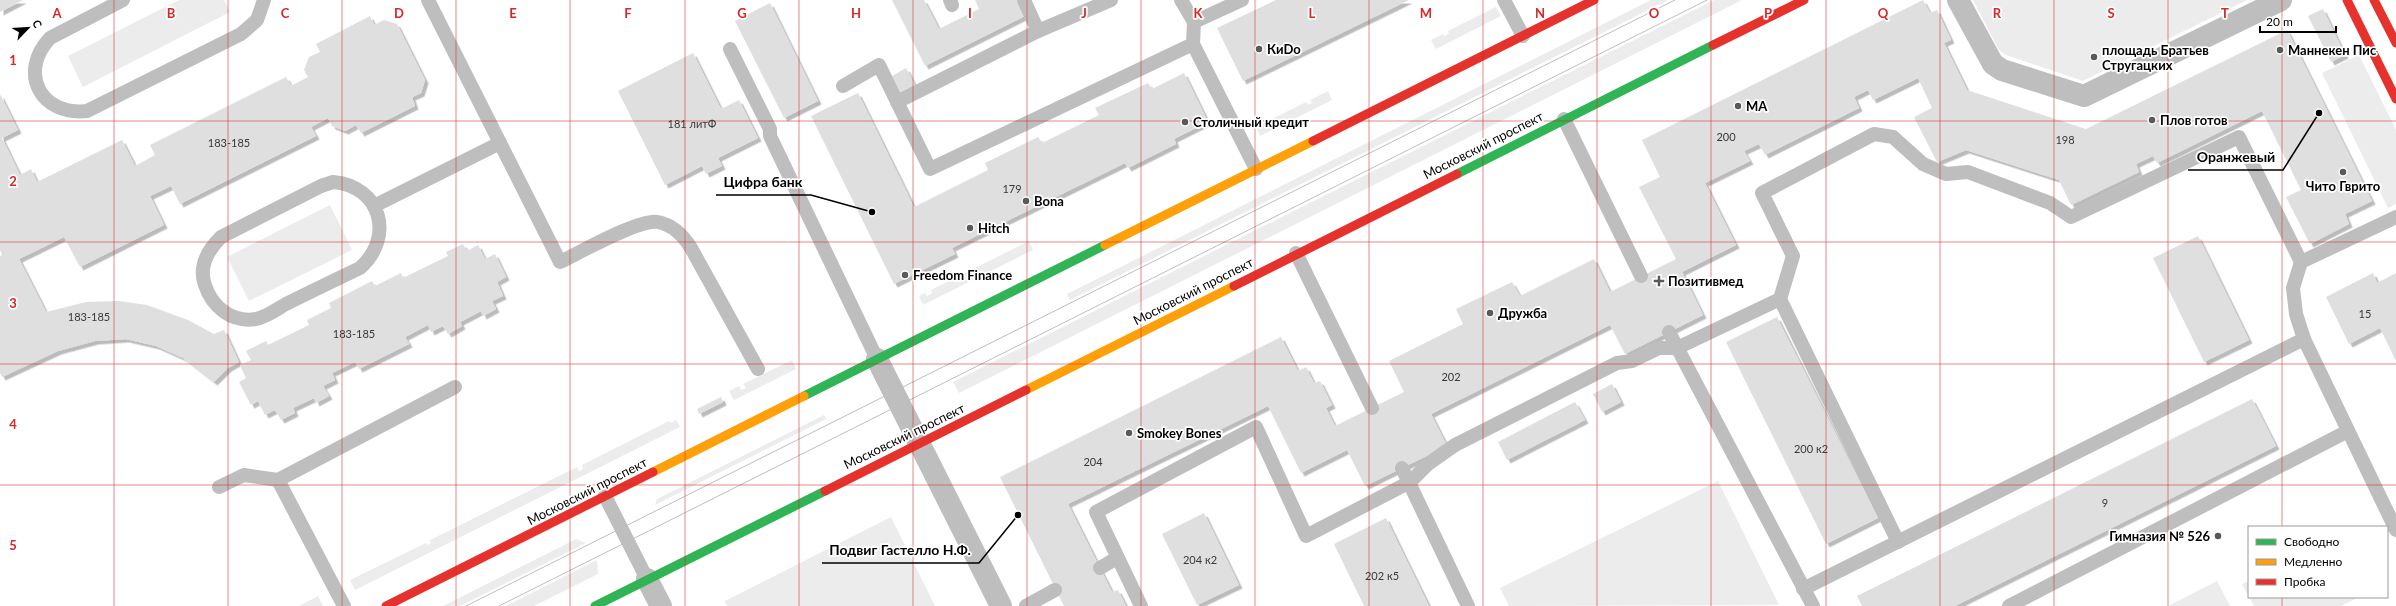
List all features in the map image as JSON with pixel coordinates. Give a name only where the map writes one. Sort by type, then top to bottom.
[{"type":"main road","name":"Московский проспект","points":[[386,606],[1594,0]]},
{"type":"main road","name":"Московский проспект","points":[[595,606],[1804,0]]},
{"type":"main road","points":[[2347,0],[2396,99]]},
{"type":"main road","points":[[2374,0],[2396,43]]},
{"type":"street","points":[[1958,0],[1993,64],[2002,70],[2084,96],[2281,0]]},
{"type":"street","points":[[877,359],[1001,606]]},
{"type":"street","points":[[647,579],[661,606]]},
{"type":"lane","points":[[123,0],[50,38],[42,46],[35,67],[35,78],[45,98],[54,106],[70,112],[86,112],[227,41],[250,28],[262,10],[264,0]]},
{"type":"lane","points":[[428,0],[560,262],[642,223],[656,222],[671,226],[684,237],[758,369]]},
{"type":"lane","points":[[1024,0],[1038,31]]},
{"type":"lane","points":[[897,102],[1038,31],[1111,0]]},
{"type":"lane","points":[[1181,0],[1194,22],[1192,44],[1256,169]]},
{"type":"lane","points":[[1194,22],[1242,0]]},
{"type":"lane","points":[[1504,0],[1523,36]]},
{"type":"lane","points":[[843,86],[879,65],[930,169],[1192,44]]},
{"type":"lane","points":[[730,49],[770,129],[770,136],[877,359]]},
{"type":"lane","points":[[1564,119],[1641,276]]},
{"type":"lane","points":[[1898,542],[1780,299],[1793,256],[1762,193],[1874,134],[1893,137],[1923,164],[1946,174],[1968,172],[2050,203],[2071,216],[2239,137],[2301,262],[2293,288],[2296,314],[2304,339],[2396,530]]},
{"type":"lane","points":[[374,206],[500,143]]},
{"type":"lane","points":[[333,182],[345,183],[356,188],[367,196],[374,206],[380,229],[379,240],[368,260],[360,268],[257,319],[234,317],[215,305],[208,296],[202,270],[205,257],[221,236],[321,186],[333,182]]},
{"type":"lane","points":[[2301,262],[2396,217]]},
{"type":"lane","points":[[1296,254],[1372,408]]},
{"type":"lane","points":[[1141,606],[1096,512],[1256,427],[1306,536],[1410,482],[1428,464],[1455,445],[1616,363],[1632,361],[1658,348],[1678,348],[1780,299]]},
{"type":"lane","points":[[1669,332],[1813,606]]},
{"type":"lane","points":[[1803,589],[2304,339]]},
{"type":"lane","points":[[219,487],[244,475],[278,480],[455,387]]},
{"type":"lane","points":[[2009,606],[2348,431]]},
{"type":"lane","points":[[1402,468],[1468,606]]},
{"type":"lane","points":[[278,480],[344,606]]},
{"type":"lane","points":[[605,496],[647,579]]},
{"type":"lane","points":[[1100,568],[1117,558]]},
{"type":"lane","points":[[1026,606],[1056,590]]},
{"type":"shaded area","points":[[179,0],[224,0],[230,12],[83,87],[68,56]]},
{"type":"shaded area","points":[[1651,0],[1668,0],[1070,300],[1067,294]]},
{"type":"shaded area","points":[[1714,0],[1742,0],[959,393],[953,382]]},
{"type":"shaded area","points":[[1973,0],[2247,0],[2083,81],[2006,55],[1999,50]]},
{"type":"shaded area","points":[[1496,7],[1501,16],[1436,49],[1431,40],[1443,34],[1444,36],[1449,34],[1448,31]]},
{"type":"shaded area","points":[[2359,55],[2396,130],[2396,204],[2388,208],[2322,73]]},
{"type":"shaded area","points":[[1328,91],[1332,100],[1260,136],[1256,127],[1306,102],[1308,105],[1312,103],[1310,100]]},
{"type":"shaded area","points":[[330,205],[352,250],[249,301],[227,257]]},
{"type":"shaded area","points":[[1029,241],[1033,250],[923,305],[919,296],[925,293],[927,296],[932,293],[931,290]]},
{"type":"shaded area","points":[[792,360],[796,369],[734,400],[729,391],[739,386],[741,390],[746,388],[743,384]]},
{"type":"shaded area","points":[[824,415],[826,419],[655,505],[657,499]]},
{"type":"shaded area","points":[[676,420],[680,427],[355,590],[350,580],[426,543],[428,545],[431,543],[430,540],[577,467],[579,471],[583,469],[582,465],[669,421],[671,423]]},
{"type":"shaded area","points":[[1718,481],[1779,605],[1509,606],[1500,588]]},
{"type":"shaded area","points":[[891,517],[935,606],[727,606],[725,601]]},
{"type":"shaded area","points":[[576,539],[586,543],[460,606],[443,606]]},
{"type":"shaded area","points":[[597,560],[598,574],[534,606],[506,606]]},
{"type":"shaded area","points":[[2217,581],[2230,606],[2168,606]]},
{"type":"shaded area","points":[[2248,581],[2248,595],[2242,584]]},
{"type":"shaded area","points":[[318,596],[323,606],[299,606]]},
{"type":"shaded area","points":[[2250,598],[2357,598],[2341,606],[2254,606]]},
{"type":"building","points":[[0,0],[23,0],[0,12]]},
{"type":"building","points":[[892,0],[924,0],[939,29],[979,9],[975,0],[1018,0],[1025,16],[925,66]]},
{"type":"building","points":[[1276,0],[1409,0],[1243,81],[1217,28]]},
{"type":"building","points":[[1923,0],[1930,13],[1937,10],[1951,40],[1944,43],[1967,90],[2086,129],[2287,30],[2372,201],[2345,214],[2349,224],[2310,244],[2286,197],[2301,190],[2262,111],[2157,163],[2153,156],[2136,164],[2139,172],[2071,205],[2059,180],[1966,150],[1937,162],[1914,117],[1932,108],[1918,78],[1873,100],[1868,90],[1854,97],[1859,108],[1765,155],[1759,144],[1744,151],[1750,161],[1705,183],[1736,245],[1682,272],[1703,315],[1625,354],[1610,325],[1431,414],[1447,446],[1365,486],[1347,450],[1301,473],[1268,406],[1068,504],[1112,592],[1118,590],[1126,606],[1064,606],[1000,477],[1281,337],[1298,371],[1306,367],[1314,383],[1320,381],[1332,405],[1326,408],[1335,426],[1404,392],[1389,361],[1463,324],[1456,309],[1512,282],[1520,296],[1594,259],[1610,292],[1676,259],[1639,187],[1660,177],[1642,140]]},
{"type":"building","points":[[770,3],[818,101],[784,118],[735,21]]},
{"type":"building","points":[[2323,9],[2345,55],[2331,62],[2308,16]]},
{"type":"building","points":[[370,16],[374,25],[384,20],[397,24],[425,80],[421,93],[412,97],[415,106],[361,133],[356,125],[345,131],[332,126],[328,118],[311,127],[316,136],[180,204],[171,186],[150,196],[164,225],[80,267],[64,237],[19,259],[46,312],[86,302],[119,301],[147,305],[188,320],[214,334],[224,330],[239,362],[228,368],[214,382],[183,358],[156,346],[126,339],[95,341],[58,351],[2,377],[0,373],[0,256],[2,255],[0,250],[0,94],[18,130],[2,138],[20,175],[31,169],[37,182],[122,140],[135,166],[155,155],[150,145],[286,77],[291,86],[308,77],[304,70],[309,57],[320,52],[316,44]]},
{"type":"building","points":[[693,53],[721,109],[739,100],[758,138],[718,158],[722,166],[706,174],[702,166],[665,185],[618,91]]},
{"type":"building","points":[[906,68],[916,87],[901,94],[892,76]]},
{"type":"building","points":[[1184,73],[1208,122],[1174,139],[1176,144],[1128,168],[1125,163],[952,248],[955,254],[894,284],[811,116],[858,93],[914,207],[988,170],[985,163],[1038,137],[1042,143],[1099,115],[1095,108],[1148,83],[1152,89]]},
{"type":"building","points":[[2198,236],[2249,340],[2204,362],[2153,258]]},
{"type":"building","points":[[463,244],[467,251],[478,245],[485,259],[495,254],[506,277],[497,282],[503,296],[492,301],[496,309],[483,316],[481,311],[460,322],[462,326],[448,334],[443,326],[431,332],[428,325],[405,337],[409,344],[359,369],[355,362],[332,373],[335,380],[323,386],[329,396],[316,403],[314,398],[293,408],[295,413],[281,420],[275,410],[265,415],[258,401],[251,405],[239,382],[246,378],[240,365],[251,360],[246,351],[266,341],[268,345],[309,325],[307,320],[331,308],[329,303],[372,281],[375,286],[401,273],[403,278],[448,256],[446,252]]},
{"type":"building","points":[[2373,273],[2377,283],[2396,273],[2396,361],[2380,328],[2349,344],[2326,297]]},
{"type":"building","points":[[1777,317],[1878,518],[1826,544],[1726,342]]},
{"type":"building","points":[[1612,384],[1621,402],[1602,412],[1593,394]]},
{"type":"building","points":[[721,397],[723,402],[699,414],[697,409]]},
{"type":"building","points":[[2252,399],[2276,446],[1955,606],[1862,606],[1857,596]]},
{"type":"building","points":[[1575,402],[1585,420],[1507,460],[1498,442]]},
{"type":"building","points":[[1204,513],[1239,585],[1197,605],[1162,534]]},
{"type":"building","points":[[1386,518],[1429,606],[1364,606],[1334,544]]},
{"type":"tram line","points":[[466,606],[1675,0]]},
{"type":"tram line","points":[[499,606],[1707,0]]},
{"type":"traffic: fast","points":[[1457,174],[1713,45]]},
{"type":"traffic: fast","points":[[804,396],[1105,245]]},
{"type":"traffic: fast","points":[[595,606],[825,491]]},
{"type":"traffic: slow","points":[[1105,245],[1313,141]]},
{"type":"traffic: slow","points":[[1026,390],[1234,286]]},
{"type":"traffic: slow","points":[[653,472],[804,396]]},
{"type":"traffic: jam","points":[[1313,141],[1594,0]]},
{"type":"traffic: jam","points":[[1713,45],[1804,0]]},
{"type":"traffic: jam","points":[[2347,0],[2396,99]]},
{"type":"traffic: jam","points":[[2374,0],[2396,43]]},
{"type":"traffic: jam","points":[[1234,286],[1457,174]]},
{"type":"traffic: jam","points":[[825,491],[1026,390]]},
{"type":"traffic: jam","points":[[386,606],[653,472]]},
{"type":"place","name":"КиDo","points":[[1259,49]]},
{"type":"place","name":"Маннекен Пис","points":[[2280,50]]},
{"type":"place","name":"площадь Братьев Стругацких","points":[[2094,57]]},
{"type":"place","name":"MA","points":[[1738,106]]},
{"type":"place","name":"Оранжевый","points":[[2319,113]]},
{"type":"place","name":"Плов готов","points":[[2152,120]]},
{"type":"place","name":"Столичный кредит","points":[[1185,122]]},
{"type":"place","name":"Чито Гврито","points":[[2343,172]]},
{"type":"place","name":"Bona","points":[[1026,201]]},
{"type":"place","name":"Цифра банк","points":[[872,212]]},
{"type":"place","name":"Hitch","points":[[970,228]]},
{"type":"place","name":"Freedom Finance","points":[[905,275]]},
{"type":"place","name":"Позитивмед","points":[[1659,281]]},
{"type":"place","name":"Дружба","points":[[1490,313]]},
{"type":"place","name":"Smokey Bones","points":[[1129,433]]},
{"type":"place","name":"Подвиг Гастелло Н.Ф.","points":[[1018,515]]},
{"type":"place","name":"Гимназия № 526","points":[[2218,536]]}]
